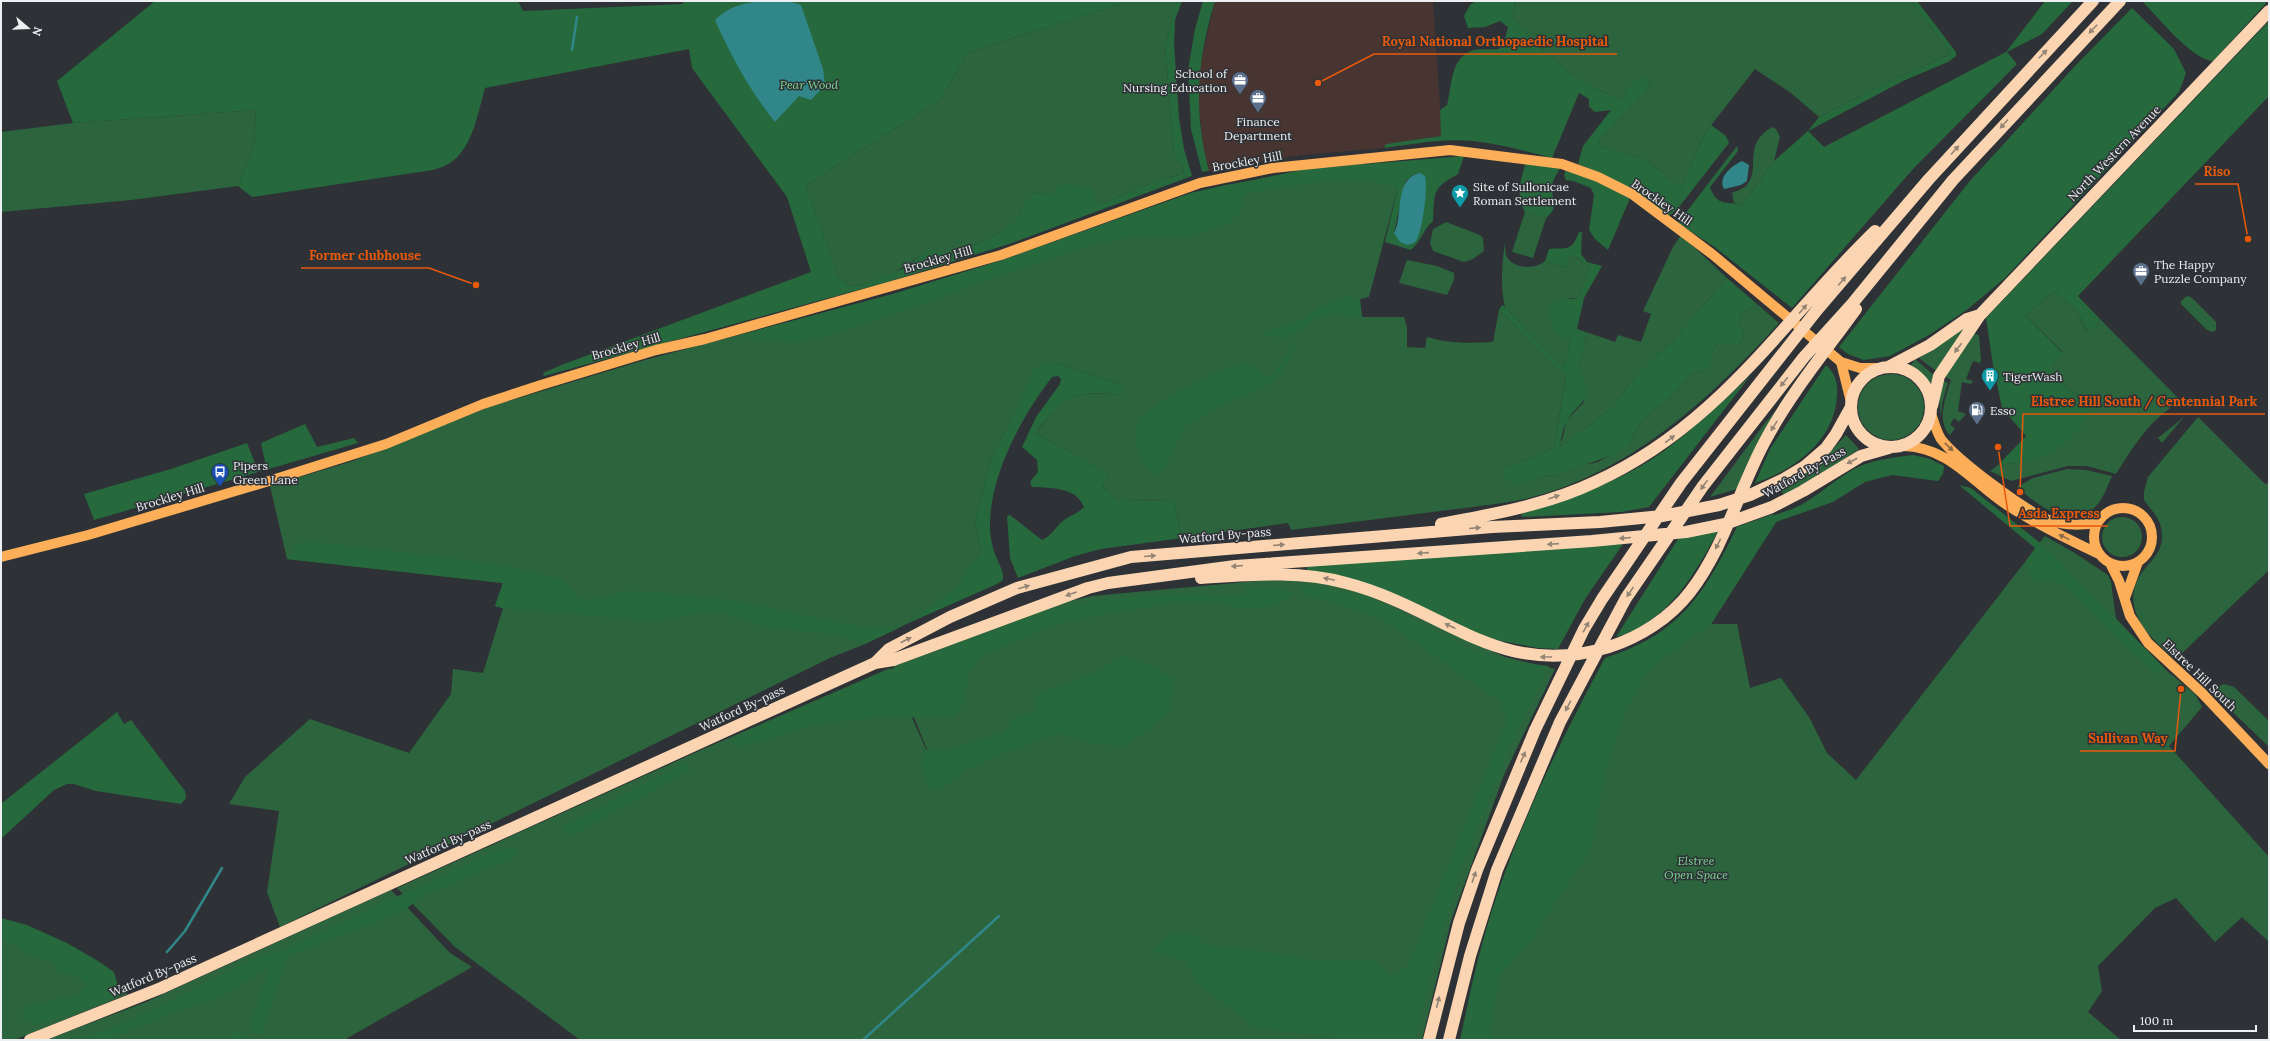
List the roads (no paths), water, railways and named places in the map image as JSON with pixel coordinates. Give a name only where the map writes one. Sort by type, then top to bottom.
[{"type":"highway","points":[[1429,1040],[1459,923],[1477,870],[1535,730],[1584,629],[1651,525],[1695,464],[1817,310],[1928,179],[2093,1]]},
{"type":"highway","points":[[1449,1040],[1470,956],[1497,870],[1560,722],[1626,598],[1724,457],[1804,357],[1852,304],[1930,207],[2010,117],[2120,1]]},
{"type":"highway","name":"North Western Avenue","points":[[1932,410],[1940,376],[1980,315],[2269,11]]},
{"type":"highway","points":[[1381,536],[1517,509],[1594,483],[1653,451],[1693,422],[1728,390],[1777,339],[1849,256],[1928,179]]},
{"type":"highway","points":[[1108,583],[1250,575],[1319,577],[1345,582],[1381,595],[1485,643],[1530,655],[1569,656],[1620,644],[1650,628],[1678,606],[1697,582],[1714,552],[1756,458],[1776,422],[1930,207]]},
{"type":"highway","name":"North Western Avenue","points":[[1885,367],[1930,345],[1967,319],[1980,315]]},
{"type":"highway","points":[[1885,367],[1908,370],[1921,380],[1930,395],[1932,410],[1924,430],[1917,438],[1903,446],[1889,448],[1869,441],[1862,435],[1853,419],[1851,405],[1854,392],[1864,377],[1885,367]]},
{"type":"highway","name":"Watford By-Pass","points":[[1600,522],[1691,511],[1750,495],[1772,486],[1789,477],[1816,458],[1836,434],[1851,405]]},
{"type":"highway","name":"Watford By-Pass","points":[[1592,541],[1664,535],[1725,524],[1772,507],[1803,491],[1861,456],[1889,448]]},
{"type":"highway","name":"Watford By-pass","points":[[874,663],[889,649],[950,617],[1018,588],[1131,557],[1492,527],[1600,522]]},
{"type":"highway","name":"Watford By-pass","points":[[30,1040],[175,982],[874,663],[893,660],[1088,588],[1108,583],[1235,566],[1592,541]]},
{"type":"main road","name":"Brockley Hill","points":[[1,557],[88,535],[298,472],[386,444],[483,404],[656,350],[705,339],[1001,255],[1200,183],[1273,168],[1450,150],[1470,151],[1562,164],[1598,177],[1645,203],[1712,254],[1841,362],[1860,368],[1885,367]]},
{"type":"main road","points":[[1841,362],[1851,405]]},
{"type":"main road","points":[[1932,410],[1937,431],[1948,447],[2026,508],[2050,521],[2060,524],[2080,525],[2097,523]]},
{"type":"main road","points":[[1903,446],[1929,450],[1951,460],[2010,508],[2028,519],[2099,554],[2111,565],[2123,567],[2138,562]]},
{"type":"main road","points":[[2099,554],[2093,539],[2097,523],[2102,516],[2120,508],[2134,510],[2144,517],[2150,525],[2152,538],[2149,551],[2138,562],[2125,598]]},
{"type":"main road","name":"Elstree Hill South","points":[[2111,565],[2115,571],[2130,616],[2148,643],[2202,693],[2269,764]]},
{"type":"water","points":[[768,1],[788,1],[801,5],[823,69],[825,85],[811,100],[799,96],[775,122],[757,98],[742,73],[715,20],[723,13],[740,5]]},
{"type":"water","points":[[1742,161],[1749,165],[1747,181],[1741,185],[1724,189],[1722,185],[1724,176],[1734,165]]},
{"type":"water","points":[[1420,173],[1425,176],[1426,182],[1423,217],[1417,239],[1413,243],[1407,245],[1400,242],[1394,233],[1397,226],[1401,198],[1406,182]]},
{"type":"waterway","points":[[572,50],[577,17]]},
{"type":"waterway","points":[[167,952],[185,931],[222,868]]},
{"type":"waterway","points":[[863,1040],[999,916]]},
{"type":"place","name":"Royal National Orthopaedic Hospital","points":[[1318,83]]},
{"type":"place","name":"School of Nursing Education","points":[[1240,95]]},
{"type":"place","name":"Finance Department","points":[[1258,113]]},
{"type":"place","name":"Site of Sullonicae Roman Settlement","points":[[1460,208]]},
{"type":"place","name":"Riso","points":[[2248,239]]},
{"type":"place","name":"Former clubhouse","points":[[476,285]]},
{"type":"place","name":"The Happy Puzzle Company","points":[[2141,286]]},
{"type":"place","name":"TigerWash","points":[[1990,391]]},
{"type":"place","name":"Esso","points":[[1977,425]]},
{"type":"place","name":"Asda Express","points":[[1998,447]]},
{"type":"place","name":"Pipers Green Lane","points":[[220,487]]},
{"type":"place","name":"Elstree Hill South / Centennial Park","points":[[2020,492]]},
{"type":"place","name":"Sullivan Way","points":[[2181,689]]},
{"type":"park label","name":"Pear Wood","points":[[809,84]]},
{"type":"park label","name":"Elstree Open Space","points":[[1696,867]]}]
